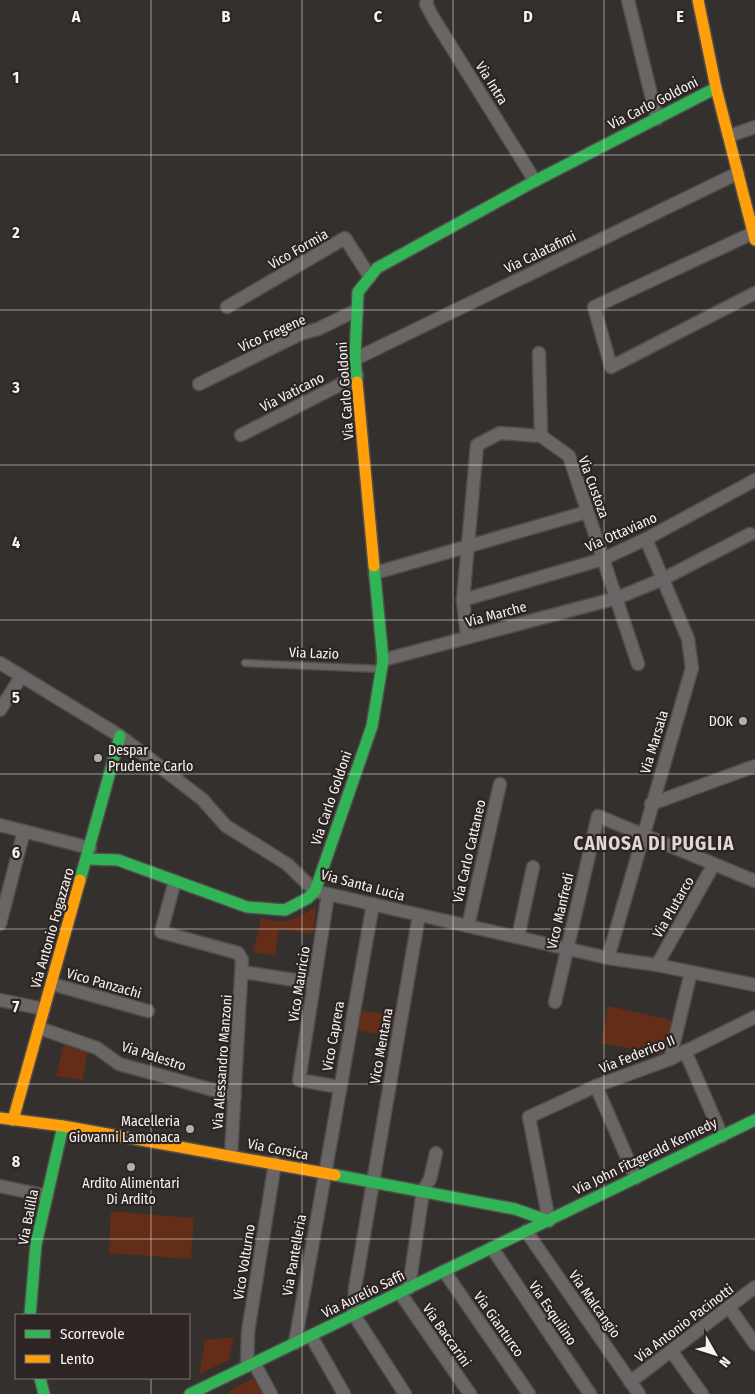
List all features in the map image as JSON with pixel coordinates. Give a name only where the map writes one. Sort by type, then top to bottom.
[{"type":"street","name":"Via Intra","points":[[427,0],[426,4],[434,19],[535,181]]},
{"type":"street","points":[[628,0],[657,118]]},
{"type":"street","points":[[698,0],[716,88],[752,218],[754,236],[594,307],[611,367],[755,293]]},
{"type":"street","name":"Via Carlo Goldoni","points":[[321,892],[372,726],[383,664],[355,359],[358,292],[377,268],[535,181],[716,88]]},
{"type":"street","points":[[729,136],[755,127]]},
{"type":"street","name":"Via Calatafimi","points":[[355,359],[738,173]]},
{"type":"street","name":"Vico Formia","points":[[226,308],[345,238],[370,276]]},
{"type":"street","name":"Vico Fregene","points":[[199,384],[300,334],[318,329],[357,310]]},
{"type":"street","points":[[467,637],[463,600],[477,445],[500,432],[541,436],[539,353]]},
{"type":"street","name":"Via Vaticano","points":[[241,435],[357,376]]},
{"type":"street","name":"Via Custoza","points":[[541,436],[568,456],[638,664]]},
{"type":"street","name":"Via Ottaviano","points":[[463,600],[603,559],[646,539],[755,480]]},
{"type":"street","points":[[375,573],[587,512]]},
{"type":"street","name":"Via Marche","points":[[383,664],[467,637],[617,598],[663,579],[750,534]]},
{"type":"street","name":"Via Marsala","points":[[608,958],[642,833],[692,668],[688,639],[646,539]]},
{"type":"street","name":"Via Santa Lucia","points":[[0,663],[120,736],[202,799],[226,826],[287,864],[321,892],[608,958],[657,965],[755,985]]},
{"type":"street","points":[[0,710],[21,677]]},
{"type":"street","name":"Via Antonio Fogazzaro","points":[[12,1120],[52,984],[120,736]]},
{"type":"street","points":[[651,804],[755,766]]},
{"type":"street","name":"Via Carlo Cattaneo","points":[[468,926],[500,784]]},
{"type":"street","name":"Vico Manfredi","points":[[555,1002],[598,816],[642,833]]},
{"type":"street","points":[[0,825],[24,831],[88,853]]},
{"type":"street","points":[[0,924],[24,831]]},
{"type":"street","points":[[642,833],[755,881]]},
{"type":"street","name":"Via Antonio Fogazzaro","points":[[88,853],[118,860],[246,907],[285,910],[321,892]]},
{"type":"street","name":"Via Plutarco","points":[[657,965],[714,864]]},
{"type":"street","points":[[518,937],[534,867]]},
{"type":"street","points":[[175,881],[161,932],[238,953],[242,960],[242,972],[314,983]]},
{"type":"street","name":"Vico Mauricio","points":[[321,892],[314,983],[299,1080],[339,1087]]},
{"type":"street","name":"Vico Caprera","points":[[323,1172],[373,904]]},
{"type":"street","name":"Vico Mentana","points":[[354,1315],[355,1288],[372,1182],[419,915]]},
{"type":"street","name":"Via Alessandro Manzoni","points":[[231,1155],[242,972]]},
{"type":"street","points":[[670,1058],[691,972]]},
{"type":"street","name":"Vico Panzachi","points":[[52,984],[148,1011]]},
{"type":"street","points":[[0,1000],[44,1009]]},
{"type":"street","name":"Via Federico II","points":[[549,1221],[529,1117],[596,1086],[670,1058],[755,1017]]},
{"type":"street","name":"Via Palestro","points":[[39,1028],[97,1048],[119,1064],[234,1096]]},
{"type":"street","points":[[685,1051],[722,1136]]},
{"type":"street","points":[[596,1086],[636,1178]]},
{"type":"street","name":"Via Corsica","points":[[0,1118],[63,1126],[323,1172],[515,1209],[549,1221]]},
{"type":"street","name":"Via John Fitzgerald Kennedy","points":[[549,1221],[722,1136],[753,1124]]},
{"type":"street","name":"Via Balilla","points":[[30,1314],[30,1293],[47,1196],[63,1126]]},
{"type":"street","points":[[404,1290],[424,1192],[430,1179],[436,1153]]},
{"type":"street","name":"Vico Volturno","points":[[250,1365],[248,1332],[275,1163]]},
{"type":"street","name":"Via Pantelleria","points":[[295,1343],[323,1172]]},
{"type":"street","points":[[0,1186],[47,1196]]},
{"type":"street","name":"Via Aurelio Saffi","points":[[198,1392],[295,1343],[549,1221]]},
{"type":"street","name":"Via Malcangio","points":[[526,1231],[639,1394]]},
{"type":"street","name":"Via Esquilino","points":[[492,1248],[590,1394]]},
{"type":"street","name":"Via Gianturco","points":[[444,1271],[529,1394]]},
{"type":"street","name":"Via Antonio Pacinotti","points":[[630,1382],[672,1352],[755,1287]]},
{"type":"street","name":"Via Baccarini","points":[[404,1290],[470,1394]]},
{"type":"street","points":[[729,1307],[755,1344]]},
{"type":"street","points":[[354,1315],[405,1394]]},
{"type":"street","points":[[310,1336],[344,1394]]},
{"type":"street","points":[[672,1352],[702,1394]]},
{"type":"street","points":[[250,1365],[271,1394]]},
{"type":"street","points":[[40,1379],[44,1394]]},
{"type":"lane","name":"Via Lazio","points":[[245,663],[383,664]]},
{"type":"shaded area","points":[[316,906],[313,934],[279,929],[275,956],[253,952],[261,918],[277,921],[290,920]]},
{"type":"shaded area","points":[[608,1006],[671,1020],[664,1055],[601,1043]]},
{"type":"shaded area","points":[[359,1010],[395,1016],[391,1036],[355,1030]]},
{"type":"shaded area","points":[[65,1041],[88,1049],[82,1083],[80,1080],[56,1076]]},
{"type":"shaded area","points":[[111,1211],[194,1218],[191,1259],[109,1253]]},
{"type":"shaded area","points":[[234,1337],[229,1360],[199,1374],[205,1340]]},
{"type":"shaded area","points":[[253,1378],[263,1394],[230,1394],[229,1391]]},
{"type":"traffic: fast","points":[[357,382],[355,356],[358,292],[377,268],[535,181],[716,88]]},
{"type":"traffic: fast","points":[[87,859],[118,860],[247,907],[285,910],[308,898],[315,891],[372,726],[383,660],[374,566]]},
{"type":"traffic: fast","points":[[80,880],[120,736]]},
{"type":"traffic: fast","points":[[190,1394],[755,1120]]},
{"type":"traffic: fast","points":[[30,1314],[36,1244],[63,1126]]},
{"type":"traffic: fast","points":[[335,1175],[515,1209],[549,1221]]},
{"type":"traffic: fast","points":[[40,1379],[44,1394]]},
{"type":"traffic: slow","points":[[698,0],[716,88],[755,240]]},
{"type":"traffic: slow","points":[[357,382],[374,566]]},
{"type":"traffic: slow","points":[[13,1120],[80,880]]},
{"type":"traffic: slow","points":[[0,1118],[63,1126],[335,1175]]},
{"type":"place","name":"DOK","points":[[743,721]]},
{"type":"place","name":"Despar Prudente Carlo","points":[[98,758]]},
{"type":"place","name":"Macelleria Giovanni Lamonaca","points":[[190,1129]]},
{"type":"place","name":"Ardito Alimentari Di Ardito","points":[[131,1167]]},
{"type":"district","name":"CANOSA DI PUGLIA","points":[[654,843]]}]
